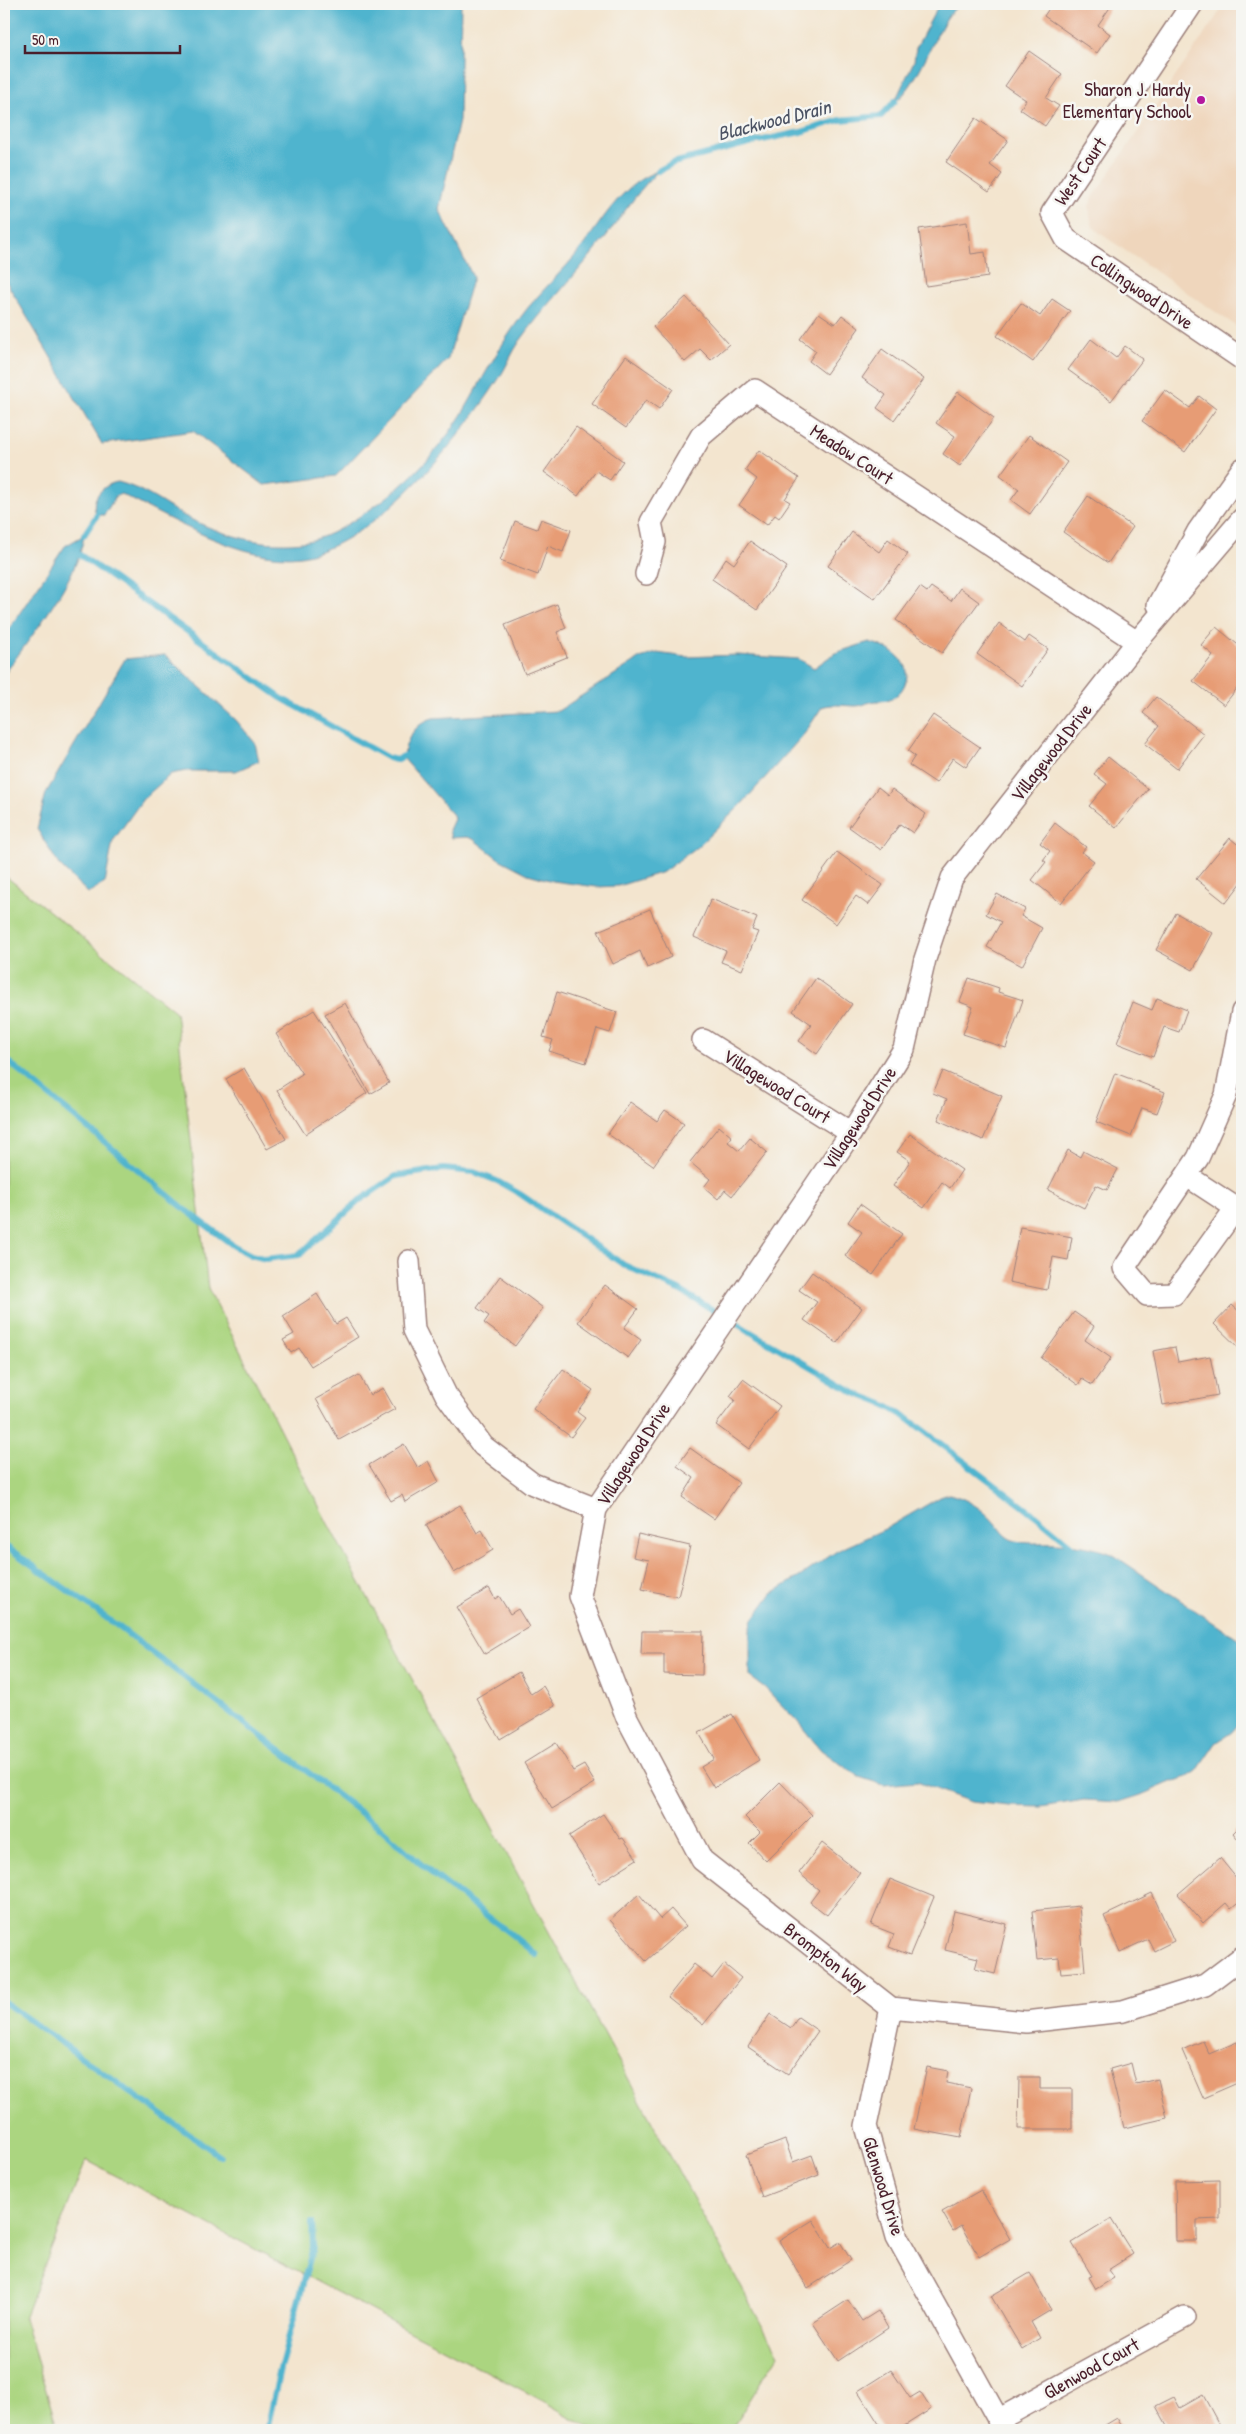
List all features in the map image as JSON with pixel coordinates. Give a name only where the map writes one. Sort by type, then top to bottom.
[{"type":"street","name":"West Court","points":[[1052,213],[1192,4]]},
{"type":"street","name":"Collingwood Drive","points":[[1052,213],[1066,239],[1242,360]]},
{"type":"street","name":"Meadow Court","points":[[646,574],[655,542],[651,522],[701,436],[755,390],[1137,642]]},
{"type":"street","name":"Villagewood Drive","points":[[1137,642],[1198,532],[1242,469]]},
{"type":"street","name":"Villagewood Drive","points":[[580,1596],[596,1509],[851,1133],[904,1049],[925,959],[952,878],[1137,642],[1242,519]]},
{"type":"street","points":[[1187,1176],[1239,1210],[1174,1294],[1147,1295],[1124,1268],[1198,1158],[1226,1095],[1242,1012]]},
{"type":"street","name":"Villagewood Court","points":[[703,1040],[851,1133]]},
{"type":"street","points":[[409,1261],[414,1330],[446,1395],[483,1446],[533,1484],[596,1509]]},
{"type":"street","name":"Brompton Way","points":[[580,1596],[627,1718],[702,1860],[892,2008]]},
{"type":"street","points":[[892,2008],[1026,2022],[1123,2011],[1205,1985],[1242,1958]]},
{"type":"street","name":"Glenwood Drive","points":[[892,2008],[866,2126],[897,2237],[1001,2425]]},
{"type":"street","name":"Glenwood Court","points":[[1001,2425],[1185,2317]]},
{"type":"shaded area","name":"Sharon J. Hardy Elementary School","points":[[1225,4],[1242,4],[1242,330],[1101,234],[1093,227],[1089,206]]},
{"type":"green space","points":[[4,875],[176,1012],[208,1288],[327,1522],[778,2355],[731,2430],[593,2430],[543,2401],[86,2160],[24,2318],[58,2430],[4,2430]]},
{"type":"water","points":[[4,4],[461,4],[459,121],[439,209],[473,277],[448,359],[336,476],[264,485],[193,431],[102,444],[4,278]]},
{"type":"water","points":[[939,4],[960,4],[943,24],[910,86],[895,101],[914,61],[916,48]]},
{"type":"water","points":[[658,171],[529,329],[517,345],[503,373],[484,401],[440,457],[414,485],[358,532],[329,548],[301,556],[279,557],[256,553],[208,537],[121,494],[116,496],[104,515],[97,515],[94,504],[98,494],[112,483],[118,482],[142,491],[202,524],[254,541],[291,543],[313,540],[350,523],[391,494],[432,455],[455,425],[505,340],[527,309],[575,256],[606,213],[624,193],[634,184]]},
{"type":"water","points":[[84,535],[73,570],[63,589],[4,675],[4,636],[65,546]]},
{"type":"water","points":[[869,642],[890,651],[900,658],[906,667],[906,681],[898,694],[888,700],[873,701],[858,706],[834,705],[822,707],[805,733],[740,806],[697,847],[663,872],[618,886],[597,887],[553,881],[528,874],[499,859],[473,839],[467,837],[451,838],[449,830],[454,819],[453,815],[404,759],[406,745],[412,733],[427,720],[433,718],[558,711],[640,658],[657,653],[686,657],[738,655],[799,659],[814,668],[835,653]]},
{"type":"water","points":[[165,655],[236,720],[255,743],[259,761],[236,771],[186,771],[171,774],[143,799],[113,841],[105,883],[88,893],[59,865],[37,829],[46,793],[125,659]]},
{"type":"water","points":[[949,1494],[962,1498],[979,1508],[1010,1539],[1029,1543],[1077,1545],[1112,1554],[1242,1642],[1242,1720],[1232,1732],[1216,1743],[1197,1771],[1188,1777],[1119,1802],[1084,1800],[1041,1807],[971,1802],[917,1782],[884,1785],[859,1777],[821,1750],[797,1721],[764,1687],[750,1677],[750,1630],[753,1619],[772,1593],[837,1551],[887,1528],[942,1496]]},
{"type":"building","points":[[1052,4],[1108,4],[1111,6],[1098,25],[1110,34],[1097,53],[1044,16]]},
{"type":"building","points":[[1029,51],[1062,74],[1046,98],[1059,106],[1045,126],[1020,109],[1026,100],[1005,86]]},
{"type":"building","points":[[976,118],[1008,140],[990,165],[1002,174],[989,192],[946,162]]},
{"type":"building","points":[[967,222],[971,254],[985,252],[988,277],[926,286],[919,229]]},
{"type":"building","points":[[686,297],[729,344],[711,360],[700,349],[685,362],[653,327]]},
{"type":"building","points":[[1052,299],[1070,311],[1033,362],[997,336],[1021,303],[1040,316]]},
{"type":"building","points":[[819,313],[835,324],[842,315],[859,328],[826,374],[809,361],[816,351],[800,339]]},
{"type":"building","points":[[1091,339],[1116,358],[1125,346],[1143,359],[1111,401],[1068,370]]},
{"type":"building","points":[[882,349],[924,379],[894,420],[877,408],[886,395],[862,378]]},
{"type":"building","points":[[626,356],[673,389],[659,409],[646,400],[626,428],[592,404]]},
{"type":"building","points":[[1165,390],[1190,408],[1199,396],[1216,409],[1185,452],[1142,421]]},
{"type":"building","points":[[958,392],[994,418],[960,466],[943,454],[955,436],[936,423]]},
{"type":"building","points":[[576,427],[623,461],[610,480],[596,471],[578,496],[544,472]]},
{"type":"building","points":[[1029,435],[1067,462],[1030,514],[1011,500],[1019,489],[1000,475]]},
{"type":"building","points":[[759,450],[799,478],[785,499],[790,502],[779,518],[775,515],[767,525],[739,505],[757,479],[745,470]]},
{"type":"building","points":[[1088,496],[1133,527],[1108,563],[1063,532]]},
{"type":"building","points":[[541,519],[571,530],[563,552],[548,546],[538,575],[500,561],[515,521],[537,529]]},
{"type":"building","points":[[852,532],[879,552],[888,539],[908,554],[875,599],[828,566]]},
{"type":"building","points":[[750,541],[787,567],[757,610],[712,579],[726,558],[734,564]]},
{"type":"building","points":[[920,587],[927,592],[931,587],[951,601],[960,588],[979,602],[942,653],[896,620]]},
{"type":"building","points":[[557,604],[566,628],[557,632],[567,657],[525,674],[505,625]]},
{"type":"building","points":[[999,623],[1025,642],[1029,636],[1048,649],[1022,686],[977,654]]},
{"type":"building","points":[[1216,627],[1242,648],[1242,682],[1224,705],[1193,681],[1213,655],[1201,645]]},
{"type":"building","points":[[1156,697],[1204,734],[1177,769],[1145,744],[1159,726],[1143,713]]},
{"type":"building","points":[[933,715],[980,747],[966,767],[953,758],[936,783],[909,765],[915,756],[908,751]]},
{"type":"building","points":[[1108,757],[1148,789],[1116,828],[1089,806],[1107,784],[1094,774]]},
{"type":"building","points":[[878,787],[888,795],[892,789],[926,814],[913,833],[900,824],[881,850],[849,827]]},
{"type":"building","points":[[1055,823],[1086,847],[1082,852],[1094,861],[1061,903],[1032,880],[1046,862],[1043,860],[1050,851],[1040,843]]},
{"type":"building","points":[[1230,838],[1242,848],[1242,882],[1226,903],[1196,879]]},
{"type":"building","points":[[837,852],[883,885],[868,905],[856,896],[836,924],[802,900]]},
{"type":"building","points":[[997,894],[1025,909],[1021,916],[1042,928],[1022,966],[987,947],[1001,922],[986,914]]},
{"type":"building","points":[[711,899],[757,918],[752,930],[758,932],[742,970],[721,962],[726,951],[694,937]]},
{"type":"building","points":[[650,909],[671,957],[647,968],[640,951],[613,964],[598,931]]},
{"type":"building","points":[[1176,913],[1213,933],[1193,970],[1156,950]]},
{"type":"building","points":[[816,978],[852,1004],[817,1054],[799,1041],[811,1024],[793,1011]]},
{"type":"building","points":[[969,978],[999,988],[998,992],[1023,1000],[1006,1048],[963,1034],[973,1007],[960,1002]]},
{"type":"building","points":[[557,992],[617,1012],[610,1033],[597,1029],[586,1063],[549,1051],[553,1040],[543,1037]]},
{"type":"building","points":[[1157,998],[1187,1010],[1179,1032],[1164,1027],[1153,1057],[1117,1043],[1133,1002],[1152,1010]]},
{"type":"building","points":[[345,1003],[389,1083],[370,1094],[325,1014]]},
{"type":"building","points":[[314,1010],[367,1093],[305,1134],[277,1090],[302,1074],[276,1034]]},
{"type":"building","points":[[244,1068],[286,1139],[267,1149],[226,1079]]},
{"type":"building","points":[[943,1071],[1002,1096],[983,1140],[938,1120],[947,1099],[933,1093]]},
{"type":"building","points":[[1115,1073],[1165,1092],[1157,1113],[1142,1108],[1131,1136],[1096,1122]]},
{"type":"building","points":[[630,1102],[657,1121],[665,1110],[684,1123],[653,1166],[608,1134]]},
{"type":"building","points":[[719,1126],[732,1137],[728,1142],[739,1151],[750,1138],[767,1152],[732,1196],[725,1190],[718,1199],[704,1187],[710,1179],[690,1162]]},
{"type":"building","points":[[910,1134],[962,1170],[950,1188],[942,1182],[924,1208],[893,1186],[910,1161],[897,1152]]},
{"type":"building","points":[[1068,1150],[1080,1157],[1083,1151],[1118,1169],[1107,1190],[1096,1185],[1084,1208],[1048,1190]]},
{"type":"building","points":[[860,1204],[902,1234],[873,1275],[845,1256],[862,1232],[848,1222]]},
{"type":"building","points":[[1020,1227],[1072,1237],[1068,1260],[1053,1257],[1047,1290],[1009,1282]]},
{"type":"building","points":[[812,1272],[862,1308],[837,1343],[804,1320],[817,1302],[799,1290]]},
{"type":"building","points":[[500,1276],[543,1308],[515,1346],[484,1323],[489,1316],[477,1308]]},
{"type":"building","points":[[605,1285],[638,1309],[624,1328],[641,1340],[628,1358],[578,1322]]},
{"type":"building","points":[[317,1294],[336,1324],[346,1318],[358,1337],[311,1366],[299,1348],[291,1353],[283,1340],[294,1334],[283,1316]]},
{"type":"building","points":[[1232,1305],[1242,1314],[1242,1351],[1214,1324]]},
{"type":"building","points":[[1074,1312],[1094,1326],[1085,1340],[1111,1358],[1092,1385],[1082,1379],[1078,1385],[1041,1358]]},
{"type":"building","points":[[1175,1347],[1178,1362],[1210,1356],[1218,1395],[1163,1405],[1153,1351]]},
{"type":"building","points":[[563,1369],[593,1390],[577,1412],[585,1418],[571,1437],[533,1409]]},
{"type":"building","points":[[359,1375],[370,1395],[383,1388],[395,1409],[339,1440],[316,1399]]},
{"type":"building","points":[[743,1379],[780,1406],[749,1449],[716,1425],[735,1400],[730,1396]]},
{"type":"building","points":[[404,1444],[418,1468],[428,1461],[439,1482],[405,1502],[402,1495],[391,1501],[369,1465]]},
{"type":"building","points":[[690,1448],[739,1483],[714,1519],[682,1497],[694,1478],[677,1466]]},
{"type":"building","points":[[460,1505],[477,1533],[482,1530],[493,1550],[454,1573],[426,1525]]},
{"type":"building","points":[[638,1534],[690,1546],[678,1597],[642,1589],[649,1560],[633,1557]]},
{"type":"building","points":[[489,1588],[495,1599],[499,1596],[510,1614],[518,1609],[529,1627],[485,1654],[457,1607]]},
{"type":"building","points":[[642,1631],[703,1631],[702,1675],[664,1674],[664,1654],[641,1654]]},
{"type":"building","points":[[519,1672],[531,1694],[543,1686],[555,1706],[500,1739],[476,1698]]},
{"type":"building","points":[[732,1714],[759,1760],[714,1788],[701,1767],[714,1759],[699,1733]]},
{"type":"building","points":[[556,1743],[573,1771],[584,1765],[595,1783],[552,1809],[524,1763]]},
{"type":"building","points":[[780,1782],[812,1815],[766,1861],[749,1843],[760,1832],[745,1817]]},
{"type":"building","points":[[603,1814],[620,1839],[623,1838],[637,1859],[599,1883],[569,1836]]},
{"type":"building","points":[[1242,1824],[1242,1844],[1233,1833]]},
{"type":"building","points":[[822,1843],[860,1873],[827,1915],[810,1902],[819,1890],[799,1873]]},
{"type":"building","points":[[1220,1858],[1242,1885],[1242,1900],[1231,1909],[1226,1903],[1203,1923],[1178,1894]]},
{"type":"building","points":[[890,1879],[934,1897],[910,1955],[889,1947],[894,1934],[871,1925]]},
{"type":"building","points":[[1152,1893],[1174,1941],[1154,1951],[1148,1939],[1120,1952],[1104,1916]]},
{"type":"building","points":[[639,1894],[660,1919],[671,1909],[686,1926],[646,1961],[610,1920]]},
{"type":"building","points":[[1079,1906],[1085,1971],[1061,1973],[1059,1958],[1037,1960],[1032,1911]]},
{"type":"building","points":[[954,1911],[1007,1924],[995,1974],[975,1969],[978,1958],[945,1950]]},
{"type":"building","points":[[694,1964],[712,1979],[724,1964],[741,1978],[703,2025],[668,1997]]},
{"type":"building","points":[[770,2014],[791,2028],[798,2017],[818,2031],[788,2074],[748,2047]]},
{"type":"building","points":[[1203,2041],[1209,2054],[1237,2042],[1242,2055],[1242,2081],[1203,2098],[1182,2050]]},
{"type":"building","points":[[1131,2063],[1136,2084],[1158,2079],[1167,2118],[1124,2128],[1110,2069]]},
{"type":"building","points":[[927,2067],[948,2071],[946,2083],[971,2088],[961,2138],[914,2129]]},
{"type":"building","points":[[1019,2077],[1040,2077],[1040,2089],[1072,2089],[1072,2129],[1018,2129]]},
{"type":"building","points":[[785,2140],[793,2162],[812,2155],[819,2175],[762,2197],[746,2155]]},
{"type":"building","points":[[1220,2180],[1220,2219],[1197,2220],[1197,2241],[1176,2241],[1175,2181]]},
{"type":"building","points":[[981,2190],[1010,2239],[979,2257],[961,2226],[953,2231],[942,2212]]},
{"type":"building","points":[[1111,2219],[1133,2254],[1108,2270],[1114,2278],[1096,2289],[1089,2277],[1092,2276],[1072,2243]]},
{"type":"building","points":[[813,2220],[830,2248],[840,2242],[851,2260],[808,2288],[779,2241]]},
{"type":"building","points":[[1030,2273],[1051,2310],[1031,2322],[1040,2338],[1022,2349],[991,2296]]},
{"type":"building","points":[[848,2300],[862,2321],[878,2311],[888,2328],[838,2361],[813,2323]]},
{"type":"building","points":[[891,2370],[910,2398],[920,2392],[931,2409],[898,2430],[883,2430],[858,2391]]},
{"type":"building","points":[[1203,2395],[1222,2430],[1169,2430],[1156,2406],[1174,2397],[1180,2408]]},
{"type":"building","points":[[1117,2418],[1124,2430],[1097,2430]]},
{"type":"waterway","name":"Blackwood Drain","points":[[658,171],[673,163],[753,142],[801,132],[840,120],[881,116],[895,101]]},
{"type":"waterway","name":"Blackwood Drain","points":[[84,535],[97,515]]},
{"type":"waterway","points":[[80,555],[281,698],[388,758],[396,760],[404,756]]},
{"type":"waterway","points":[[4,1058],[186,1210],[234,1246],[251,1255],[266,1259],[299,1255],[360,1200],[396,1176],[443,1169],[474,1172],[497,1181],[520,1194],[624,1265],[679,1290],[855,1393],[883,1404],[907,1418],[1071,1545]]},
{"type":"waterway","points":[[4,1545],[119,1627],[378,1826],[430,1872],[536,1955]]},
{"type":"waterway","points":[[4,2002],[220,2156]]},
{"type":"waterway","points":[[267,2430],[280,2369],[313,2247],[312,2223]]},
{"type":"place","name":"Sharon J. Hardy Elementary School","points":[[1201,100]]}]
